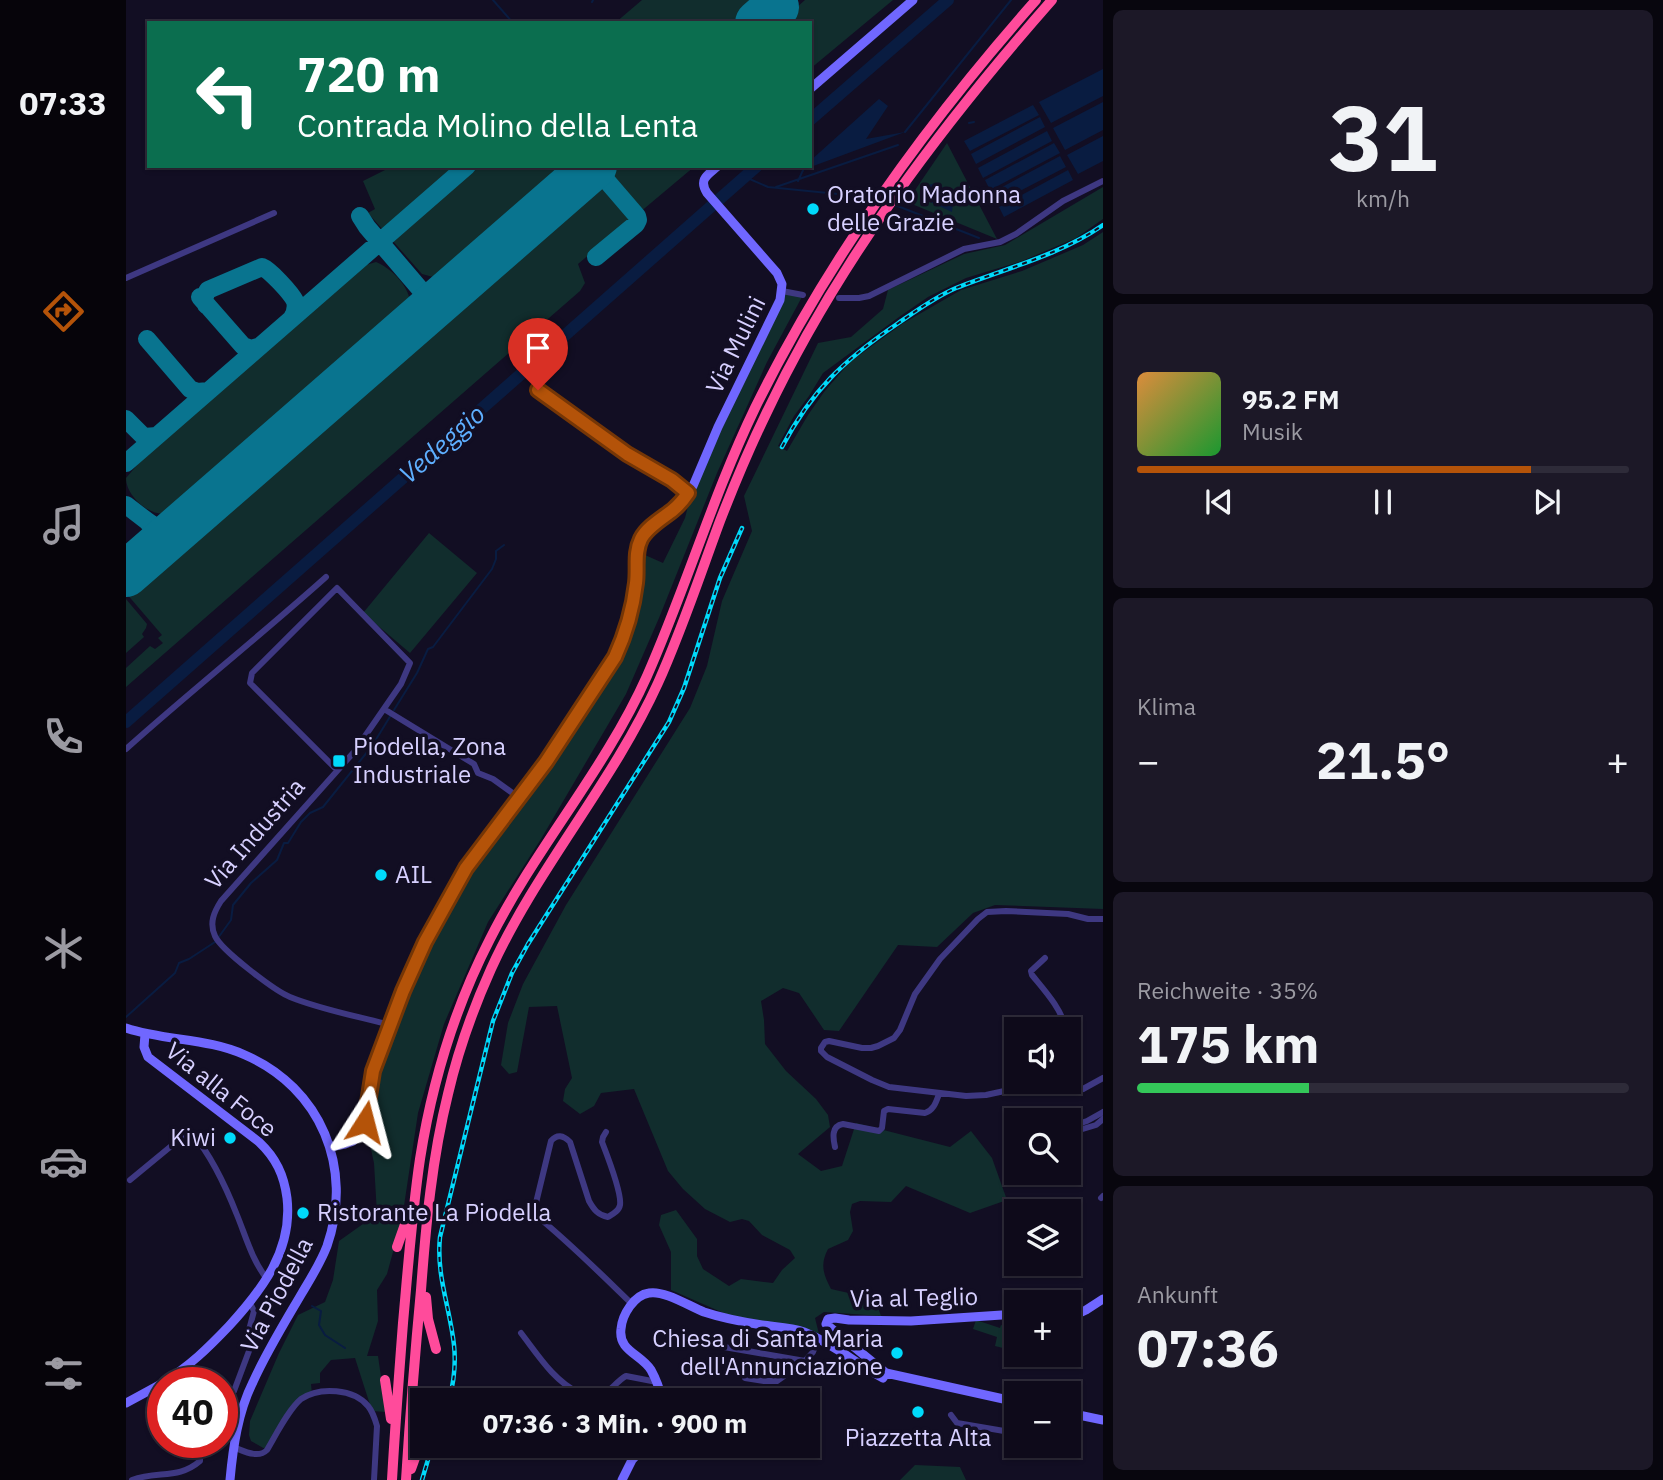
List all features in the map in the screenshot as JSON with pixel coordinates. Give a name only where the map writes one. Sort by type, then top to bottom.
[{"type":"highway","points":[[392,1480],[415,1195],[426,1127],[442,1061],[468,988],[510,901],[601,762],[638,696],[662,642],[710,511],[739,442],[808,309],[860,226],[894,179],[958,94],[1036,0]]},
{"type":"highway","points":[[406,1480],[424,1251],[435,1158],[448,1091],[469,1025],[491,971],[532,892],[611,772],[648,706],[680,631],[737,479],[786,373],[841,278],[903,186],[978,88],[1052,0]]},
{"type":"highway","points":[[397,1247],[415,1195]]},
{"type":"highway","points":[[424,1251],[426,1312],[436,1349]]},
{"type":"highway","points":[[385,1380],[393,1448]]},
{"type":"highway","points":[[406,1480],[414,1458]]},
{"type":"street","points":[[812,87],[913,0]]},
{"type":"street","name":"Via Mulini","points":[[691,489],[782,292],[777,273],[703,187],[706,176],[716,168]]},
{"type":"street","points":[[839,298],[869,296],[964,249],[1000,242],[1063,201],[1103,181]]},
{"type":"street","points":[[126,278],[274,213]]},
{"type":"street","points":[[782,292],[803,295]]},
{"type":"street","points":[[330,1147],[353,1141],[365,1122],[373,1071],[390,1025],[425,942],[466,868],[546,762],[615,657],[630,618],[636,582],[636,551],[641,539],[645,532],[677,507],[691,489],[627,454],[538,390]]},
{"type":"street","points":[[126,749],[326,577]]},
{"type":"street","name":"Via Industria","points":[[337,770],[250,682],[252,673],[337,588],[410,663],[401,684],[354,752],[221,901],[214,912],[212,924],[219,944],[278,991],[309,1004],[390,1025]]},
{"type":"street","points":[[384,709],[474,764],[478,773],[493,779],[518,797]]},
{"type":"street","points":[[1004,1091],[972,1097],[889,1087],[827,1057],[821,1048],[829,1041],[871,1048],[894,1038],[915,994],[940,959],[987,912],[1068,914],[1088,919],[1103,919]]},
{"type":"street","points":[[1045,958],[1031,971],[1032,975],[1062,1017]]},
{"type":"street","name":"Via Piodella","points":[[126,1028],[145,1034],[224,1047],[267,1066],[302,1096],[316,1116],[330,1147],[336,1191],[334,1221],[326,1248],[252,1383],[238,1426]]},
{"type":"street","name":"Via alla Foce","points":[[145,1034],[144,1048],[148,1057],[270,1153],[283,1176],[288,1214],[282,1250],[267,1279],[250,1303],[200,1356],[185,1367]]},
{"type":"street","points":[[1081,1090],[1103,1078]]},
{"type":"street","points":[[835,1147],[834,1129],[838,1125],[879,1131],[882,1128],[884,1111],[930,1112],[939,1094]]},
{"type":"street","points":[[1081,1123],[1103,1112]]},
{"type":"street","points":[[1081,1130],[1096,1125],[1103,1119]]},
{"type":"street","points":[[606,1132],[603,1142],[620,1196],[620,1206],[616,1212],[608,1217],[600,1215],[593,1208],[570,1142],[560,1136],[551,1141],[534,1211],[632,1304]]},
{"type":"street","points":[[130,1181],[187,1133],[193,1133],[210,1158],[234,1207],[256,1264],[267,1279]]},
{"type":"street","points":[[659,1388],[643,1360],[627,1349],[621,1341],[623,1318],[632,1304],[649,1292],[660,1293],[706,1312],[804,1332],[883,1378],[886,1373]]},
{"type":"street","points":[[1081,1312],[1103,1299]]},
{"type":"street","points":[[238,1380],[249,1351],[249,1330],[254,1311],[250,1303]]},
{"type":"street","name":"Via al Teglio","points":[[1004,1315],[911,1321],[835,1318],[828,1319],[826,1324],[886,1373],[1004,1399]]},
{"type":"street","points":[[521,1333],[551,1373],[566,1387],[587,1398],[599,1397],[626,1376],[657,1382]]},
{"type":"street","points":[[745,1378],[777,1381],[805,1362],[818,1339]]},
{"type":"street","points":[[701,1343],[805,1362]]},
{"type":"street","name":"Via alla Foce","points":[[126,1403],[147,1392]]},
{"type":"street","points":[[238,1449],[257,1455],[263,1454],[301,1399],[312,1394],[342,1392],[367,1404],[375,1418],[377,1426],[374,1480]]},
{"type":"street","points":[[951,1415],[957,1423],[1004,1431]]},
{"type":"street","points":[[1081,1415],[1103,1420]]},
{"type":"street","points":[[132,1480],[148,1477],[172,1478],[192,1471],[200,1458]]},
{"type":"street","name":"Via Piodella","points":[[230,1480],[232,1458]]},
{"type":"street","points":[[622,1480],[634,1458]]},
{"type":"green space","points":[[642,0],[758,0],[734,21],[617,21]]},
{"type":"green space","points":[[805,0],[893,0],[812,67],[812,21],[781,21]]},
{"type":"green space","points":[[947,143],[997,239],[907,202]]},
{"type":"green space","points":[[389,168],[566,168],[445,274],[433,277],[422,274],[368,213],[375,209],[363,181]]},
{"type":"green space","points":[[613,168],[693,168],[639,213],[614,182]]},
{"type":"green space","points":[[594,185],[608,188],[631,217],[578,264],[585,283],[580,291],[126,687],[126,668],[150,646],[155,649],[163,643],[158,638],[162,635],[126,593]]},
{"type":"green space","points":[[1103,187],[1103,219],[1076,238],[1022,261],[966,278],[928,297],[823,373],[794,416],[778,446],[787,451],[824,392],[850,362],[902,324],[961,290],[1022,271],[1083,245],[1103,232],[1103,909],[995,905],[973,913],[937,947],[898,945],[839,1031],[824,1030],[799,993],[783,988],[761,1001],[765,1044],[786,1071],[816,1099],[828,1115],[830,1127],[798,1154],[821,1171],[842,1166],[856,1123],[950,1147],[971,1131],[992,1158],[1007,1199],[970,1213],[906,1186],[891,1202],[860,1201],[852,1204],[850,1212],[853,1231],[848,1240],[828,1249],[823,1264],[824,1274],[831,1289],[875,1299],[881,1316],[824,1312],[815,1318],[819,1334],[728,1315],[671,1290],[671,1252],[659,1225],[661,1215],[676,1210],[697,1239],[697,1256],[703,1269],[729,1286],[741,1279],[773,1283],[795,1258],[790,1250],[762,1235],[749,1221],[742,1219],[730,1222],[705,1209],[683,1189],[668,1171],[634,1089],[601,1093],[594,1106],[580,1114],[563,1101],[565,1089],[572,1078],[557,1006],[529,1007],[517,1072],[509,1074],[501,1065],[508,1023],[523,984],[566,905],[690,708],[707,666],[722,601],[752,531],[744,496],[818,343],[851,337],[883,309],[888,290],[964,254],[1005,245]]},
{"type":"green space","points":[[376,262],[393,273],[406,289],[410,301],[405,309],[171,513],[156,513],[141,505],[130,492],[126,478],[144,457],[343,284],[366,265]]},
{"type":"green space","points":[[782,291],[803,295],[767,362],[717,473],[626,694],[541,839],[488,922],[444,1024],[418,1113],[402,1219],[387,1274],[377,1290],[378,1321],[367,1356],[378,1356],[386,1412],[372,1411],[355,1358],[331,1360],[320,1373],[320,1383],[311,1384],[312,1394],[301,1399],[267,1450],[251,1441],[250,1421],[279,1353],[298,1315],[325,1302],[333,1280],[339,1241],[377,1214],[374,1163],[365,1122],[373,1071],[403,991],[466,868],[518,797],[623,639],[636,551],[663,563],[685,518],[693,486]]},
{"type":"green space","points":[[429,533],[477,573],[410,653],[363,613]]},
{"type":"green space","points":[[126,599],[147,624],[142,634],[144,637],[126,653]]},
{"type":"green space","points":[[976,1320],[1000,1328],[1001,1325],[1004,1326],[1004,1348],[995,1346],[997,1337],[973,1329]]},
{"type":"green space","points":[[915,1465],[960,1467],[966,1480],[900,1480]]},
{"type":"water","points":[[1103,69],[1103,96],[1051,123],[1039,102]]},
{"type":"water","points":[[879,99],[888,106],[866,139],[905,132],[812,167],[812,159]]},
{"type":"water","points":[[1103,102],[1103,130],[1065,150],[1053,128]]},
{"type":"water","points":[[1033,105],[1039,115],[970,151],[964,141]]},
{"type":"water","points":[[1040,117],[1045,127],[976,164],[971,154]]},
{"type":"water","points":[[1047,131],[1052,141],[983,178],[978,168]]},
{"type":"water","points":[[1103,136],[1103,161],[1078,174],[1067,155]]},
{"type":"water","points":[[1054,143],[1060,153],[990,190],[985,180]]},
{"type":"water","points":[[1060,156],[1066,167],[997,203],[991,193]]},
{"type":"water","points":[[1068,170],[1073,180],[1004,217],[999,207]]},
{"type":"water","points":[[935,183],[942,186],[944,193],[949,194],[953,201],[952,212],[923,196],[926,186]]},
{"type":"waterway","points":[[493,0],[511,21]]},
{"type":"waterway","name":"Vedeggio","points":[[812,118],[948,0]]},
{"type":"waterway","points":[[905,132],[1011,0]]},
{"type":"waterway","points":[[969,123],[974,122]]},
{"type":"waterway","points":[[776,187],[898,145]]},
{"type":"waterway","name":"Vedeggio","points":[[126,722],[755,168]]},
{"type":"waterway","points":[[798,181],[804,168]]},
{"type":"waterway","points":[[745,177],[768,187],[858,196]]},
{"type":"waterway","points":[[895,205],[979,238]]},
{"type":"waterway","points":[[394,710],[428,649],[433,647],[492,569],[496,551],[504,545]]},
{"type":"waterway","points":[[218,938],[231,920],[233,905],[251,883],[277,860],[284,843],[288,843],[301,822],[310,813],[323,807],[372,746],[391,715]]},
{"type":"waterway","points":[[126,1017],[175,973],[179,963],[215,942]]},
{"type":"waterway","points":[[312,1306],[321,1311],[319,1325],[325,1335],[345,1348]]},
{"type":"taxiway","points":[[126,463],[465,168]]},
{"type":"taxiway","points":[[596,168],[638,220],[596,257]]},
{"type":"taxiway","points":[[360,216],[420,289]]},
{"type":"taxiway","points":[[206,305],[204,297],[208,290],[262,267],[280,282],[295,301],[292,318]]},
{"type":"taxiway","points":[[415,320],[424,305],[420,289],[437,295],[454,287]]},
{"type":"taxiway","points":[[200,297],[243,346],[251,349],[258,347]]},
{"type":"taxiway","points":[[147,339],[190,389],[197,392],[209,391]]},
{"type":"taxiway","points":[[126,419],[144,437],[157,436]]},
{"type":"taxiway","points":[[126,505],[147,521]]},
{"type":"taxiway","points":[[130,570],[152,548],[155,536],[147,521],[166,530],[194,515]]},
{"type":"runway","points":[[760,21],[776,7]]},
{"type":"runway","points":[[126,574],[592,168]]},
{"type":"railway","points":[[782,447],[805,409],[831,378],[861,350],[897,324],[948,292],[1050,253],[1103,225]]},
{"type":"railway","points":[[452,1388],[455,1352],[442,1278],[440,1237],[493,1021],[512,973],[528,944],[669,722],[684,688],[720,578],[742,528]]},
{"type":"railway","points":[[422,1480],[428,1458]]},
{"type":"place","name":"Oratorio Madonna delle Grazie","points":[[813,209]]},
{"type":"place","name":"Piodella, Zona Industriale","points":[[339,761]]},
{"type":"place","name":"AIL","points":[[381,875]]},
{"type":"place","name":"Kiwi","points":[[230,1138]]},
{"type":"place","name":"Ristorante La Piodella","points":[[303,1213]]},
{"type":"place","name":"Chiesa di Santa Maria dell'Annunciazione","points":[[897,1353]]},
{"type":"place","name":"Piazzetta Alta","points":[[918,1412]]},
{"type":"route","points":[[365,1122],[373,1071],[425,942],[466,868],[546,762],[615,657],[630,618],[636,582],[636,551],[641,539],[645,532],[677,507],[688,493],[664,475],[640,464],[538,390]]}]
